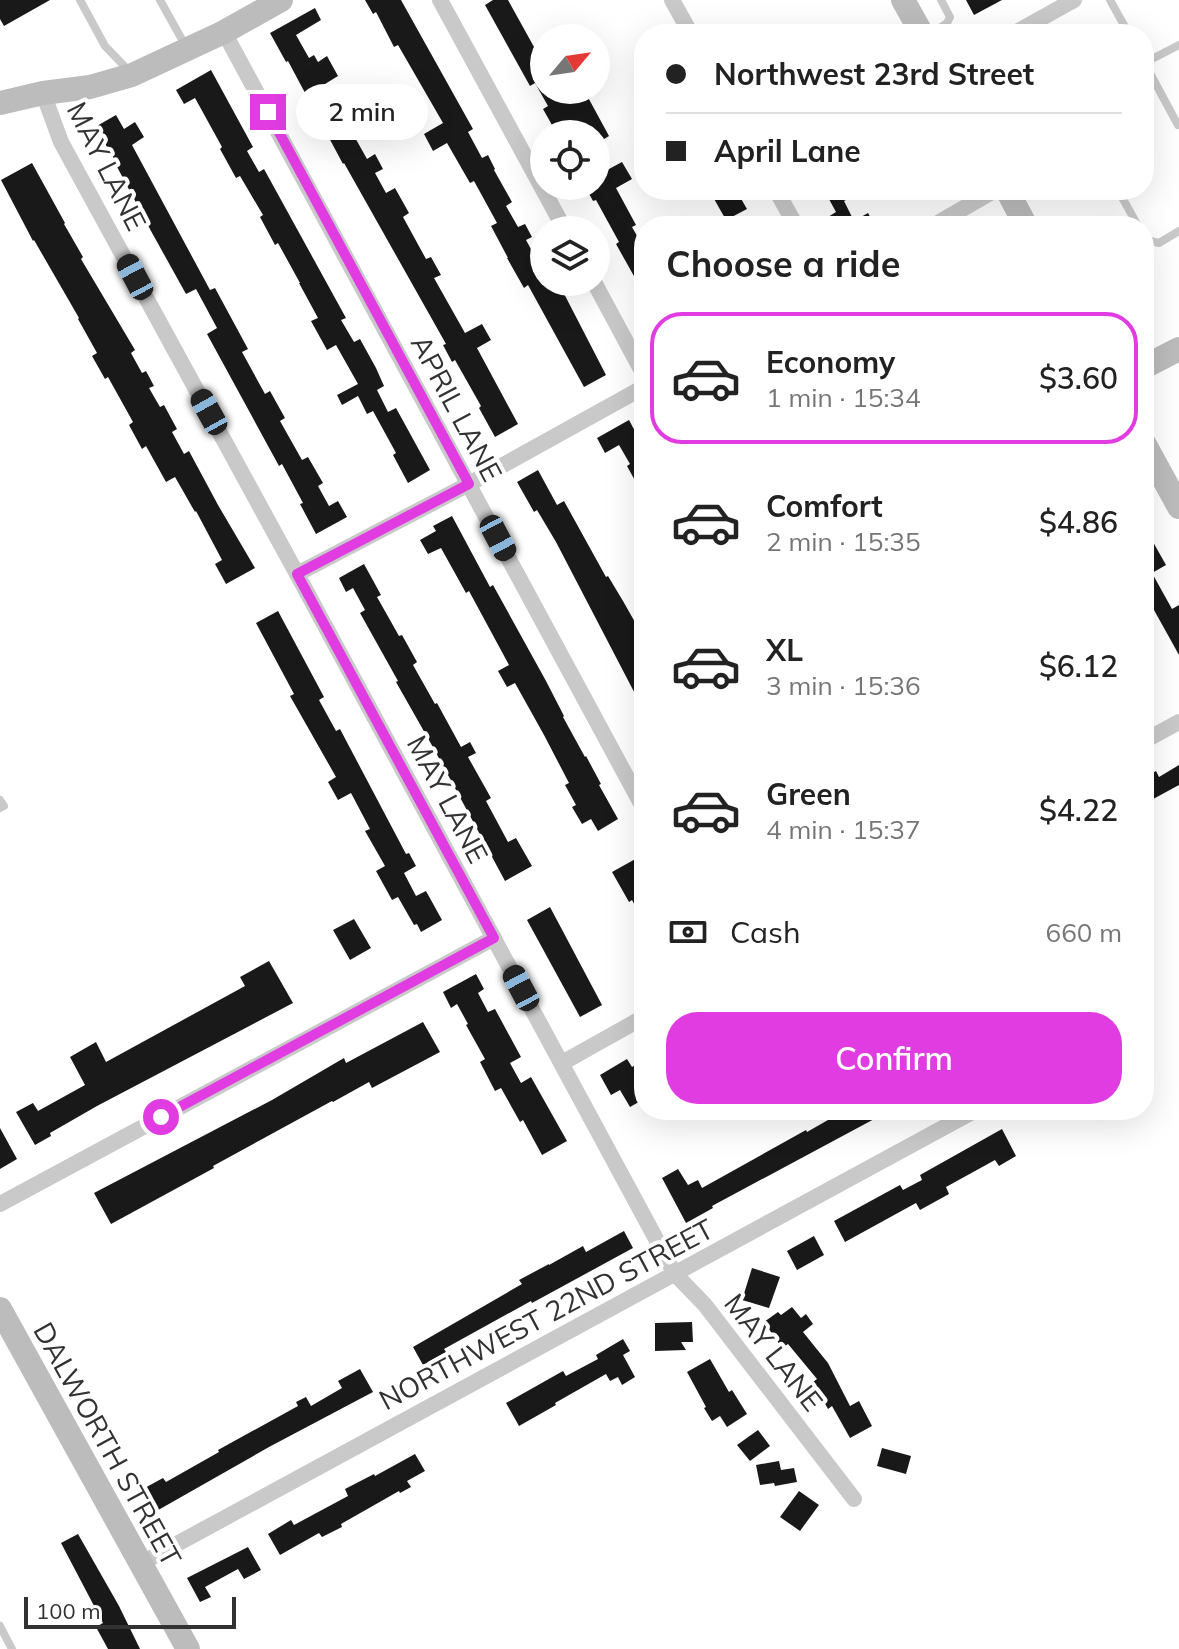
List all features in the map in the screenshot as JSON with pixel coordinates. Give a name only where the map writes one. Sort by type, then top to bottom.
[{"type":"street","points":[[0,103],[90,87],[132,75],[224,32],[281,0]]},
{"type":"street","points":[[440,0],[557,216]]},
{"type":"street","points":[[672,0],[685,24]]},
{"type":"street","points":[[903,0],[916,24]]},
{"type":"street","points":[[1031,24],[1074,0]]},
{"type":"street","name":"APRIL LANE","points":[[224,32],[634,790]]},
{"type":"street","name":"MAY LANE","points":[[43,93],[61,142],[675,1274],[705,1305],[854,1499]]},
{"type":"street","points":[[950,216],[978,200]]},
{"type":"street","points":[[602,296],[634,356]]},
{"type":"street","points":[[1154,362],[1179,349]]},
{"type":"street","points":[[297,574],[634,393]]},
{"type":"street","points":[[1154,461],[1179,507]]},
{"type":"street","points":[[1154,736],[1179,722]]},
{"type":"street","points":[[0,1204],[494,938]]},
{"type":"street","points":[[562,1063],[634,1023]]},
{"type":"street","name":"NORTHWEST 22ND STREET","points":[[140,1564],[958,1120]]},
{"type":"street","name":"DALWORTH STREET","points":[[0,1309],[188,1649]]},
{"type":"lane","points":[[80,0],[105,46],[132,75]]},
{"type":"lane","points":[[160,0],[187,49]]},
{"type":"lane","points":[[941,0],[950,17],[946,24]]},
{"type":"lane","points":[[1110,0],[1123,24]]},
{"type":"lane","points":[[1154,58],[1179,45]]},
{"type":"lane","points":[[1154,81],[1178,125]]},
{"type":"lane","points":[[1154,242],[1159,243],[1179,231]]},
{"type":"lane","points":[[0,800],[4,806],[0,808]]},
{"type":"lane","points":[[0,1626],[12,1649]]},
{"type":"building","points":[[0,0],[50,0],[4,26],[0,19]]},
{"type":"building","points":[[365,0],[401,0],[473,129],[468,132],[482,158],[488,155],[512,202],[506,206],[518,227],[525,224],[530,233],[530,238],[526,240],[530,247],[530,289],[528,285],[524,288],[507,258],[491,226],[497,223],[474,181],[470,183],[447,143],[433,151],[424,134],[443,123],[398,45],[394,47],[376,12],[373,14]]},
{"type":"building","points":[[493,0],[508,0],[530,40],[530,86],[485,5]]},
{"type":"building","points":[[966,0],[1002,0],[974,15]]},
{"type":"building","points":[[315,8],[321,20],[296,35],[309,58],[314,55],[318,62],[327,56],[338,76],[325,84],[367,159],[375,154],[383,169],[375,173],[386,193],[395,188],[409,213],[403,217],[426,259],[431,257],[441,275],[434,278],[465,333],[482,324],[491,340],[477,348],[518,424],[495,437],[479,408],[481,406],[455,360],[452,362],[443,345],[446,344],[270,33]]},
{"type":"building","points":[[211,70],[253,147],[247,151],[259,172],[264,169],[346,318],[341,320],[354,342],[360,339],[376,368],[384,386],[377,390],[388,412],[396,408],[430,470],[408,483],[373,411],[367,414],[358,396],[342,405],[337,395],[358,384],[336,345],[327,350],[311,321],[318,318],[300,283],[278,243],[275,245],[260,217],[263,215],[240,176],[236,178],[195,98],[184,104],[176,90]]},
{"type":"building","points":[[592,104],[600,120],[549,120],[543,109],[548,106]]},
{"type":"building","points":[[116,115],[124,129],[135,122],[144,137],[132,145],[210,290],[215,288],[248,349],[242,352],[265,394],[270,391],[285,418],[280,421],[302,460],[308,457],[323,483],[318,486],[329,506],[338,501],[347,517],[316,534],[282,464],[279,466],[207,334],[217,328],[196,289],[186,294],[95,127]]},
{"type":"building","points":[[622,162],[632,179],[616,188],[634,221],[634,276],[616,244],[619,242],[610,226],[610,216],[605,216],[596,200],[610,200],[610,168]]},
{"type":"building","points":[[32,163],[83,257],[81,259],[135,350],[131,353],[142,373],[146,371],[154,386],[149,388],[160,407],[164,405],[177,429],[172,432],[184,454],[189,451],[255,568],[226,584],[215,564],[222,560],[196,511],[175,477],[166,482],[146,446],[142,449],[129,425],[133,422],[108,377],[105,379],[92,356],[97,353],[79,318],[1,180]]},
{"type":"building","points":[[715,200],[742,200],[747,209],[734,216],[724,216]]},
{"type":"building","points":[[829,200],[846,200],[852,216],[830,216],[836,212]]},
{"type":"building","points":[[534,296],[565,296],[606,375],[584,387]]},
{"type":"building","points":[[629,420],[634,429],[634,479],[619,445],[605,453],[597,438]]},
{"type":"building","points":[[538,470],[557,505],[564,501],[634,621],[634,692],[556,542],[517,482]]},
{"type":"building","points":[[452,516],[546,681],[618,819],[598,831],[591,819],[582,824],[565,785],[569,783],[544,735],[515,683],[507,687],[498,671],[509,665],[469,591],[466,593],[441,548],[428,554],[420,540],[436,531],[433,526]]},
{"type":"building","points":[[1154,544],[1166,565],[1154,572]]},
{"type":"building","points":[[364,564],[381,595],[377,597],[417,662],[413,665],[435,704],[461,747],[470,742],[476,753],[468,757],[491,798],[486,801],[508,842],[516,838],[532,866],[505,881],[360,613],[365,610],[353,588],[346,592],[339,578]]},
{"type":"building","points":[[1154,577],[1172,609],[1179,605],[1179,655],[1154,610]]},
{"type":"building","points":[[278,611],[324,697],[319,700],[336,731],[340,729],[406,854],[409,853],[416,866],[404,873],[416,896],[426,891],[442,920],[421,932],[398,897],[392,900],[376,871],[385,866],[365,831],[370,829],[351,793],[338,800],[328,782],[336,777],[290,696],[294,694],[256,623]]},
{"type":"building","points":[[1179,765],[1179,785],[1154,799],[1154,772],[1159,777]]},
{"type":"building","points":[[634,860],[634,904],[632,900],[629,902],[612,872]]},
{"type":"building","points":[[550,907],[602,1005],[580,1017],[527,920]]},
{"type":"building","points":[[354,919],[371,948],[350,960],[333,930]]},
{"type":"building","points":[[269,961],[293,1003],[97,1106],[35,1145],[16,1112],[33,1103],[38,1111],[85,1085],[70,1057],[96,1042],[106,1062],[245,986],[240,977]]},
{"type":"building","points":[[476,974],[484,989],[478,993],[488,1012],[495,1009],[521,1057],[510,1063],[521,1083],[531,1077],[567,1141],[542,1155],[501,1088],[495,1091],[480,1062],[485,1059],[468,1024],[457,1004],[451,1008],[443,992]]},
{"type":"building","points":[[423,1022],[440,1052],[372,1088],[369,1082],[332,1101],[111,1224],[94,1193],[272,1100],[344,1058],[346,1063]]},
{"type":"building","points":[[627,1059],[634,1066],[634,1105],[630,1107],[620,1090],[611,1095],[600,1075]]},
{"type":"building","points":[[828,1120],[872,1120],[686,1223],[662,1178],[678,1169],[688,1185],[698,1180],[702,1188]]},
{"type":"building","points":[[0,1128],[17,1159],[0,1169]]},
{"type":"building","points":[[1002,1129],[1016,1156],[999,1166],[995,1160],[946,1187],[949,1194],[920,1210],[916,1203],[845,1242],[834,1221],[900,1185],[903,1190],[922,1180],[920,1175]]},
{"type":"building","points":[[624,1231],[633,1248],[444,1349],[446,1352],[423,1365],[413,1347],[522,1284],[519,1280],[583,1246],[586,1252]]},
{"type":"building","points":[[814,1236],[824,1255],[797,1270],[787,1251]]},
{"type":"building","points":[[752,1268],[780,1277],[769,1308],[742,1300]]},
{"type":"building","points":[[792,1307],[801,1318],[806,1314],[813,1324],[803,1332],[828,1363],[850,1406],[859,1401],[872,1426],[850,1438],[832,1406],[828,1409],[813,1382],[817,1379],[788,1344],[782,1348],[764,1322]]},
{"type":"building","points":[[692,1322],[693,1342],[681,1342],[686,1350],[655,1351],[655,1323]]},
{"type":"building","points":[[623,1339],[630,1351],[623,1355],[635,1377],[622,1385],[618,1377],[610,1381],[606,1374],[519,1426],[506,1403],[563,1371],[566,1376],[598,1359],[596,1355]]},
{"type":"building","points":[[710,1359],[729,1392],[732,1390],[747,1414],[727,1427],[720,1416],[712,1421],[687,1372]]},
{"type":"building","points":[[360,1369],[373,1392],[153,1513],[141,1490],[163,1478],[166,1482],[298,1406],[296,1402],[306,1397],[311,1406],[342,1388],[338,1381]]},
{"type":"building","points":[[758,1430],[770,1446],[750,1461],[737,1445]]},
{"type":"building","points":[[882,1448],[911,1456],[906,1474],[877,1466]]},
{"type":"building","points":[[415,1454],[425,1471],[407,1481],[411,1487],[341,1524],[342,1527],[322,1537],[319,1533],[280,1555],[268,1534],[291,1520],[294,1525],[348,1496],[345,1489]]},
{"type":"building","points":[[779,1461],[781,1470],[794,1468],[797,1482],[760,1485],[756,1465]]},
{"type":"building","points":[[799,1491],[819,1505],[800,1531],[780,1517]]},
{"type":"building","points":[[78,1534],[140,1649],[108,1649],[96,1627],[103,1623],[61,1543]]},
{"type":"building","points":[[248,1547],[261,1570],[244,1579],[238,1569],[205,1587],[211,1597],[200,1602],[187,1578]]},
{"type":"route","points":[[161,1117],[494,938],[297,574],[469,484],[268,112]]}]
